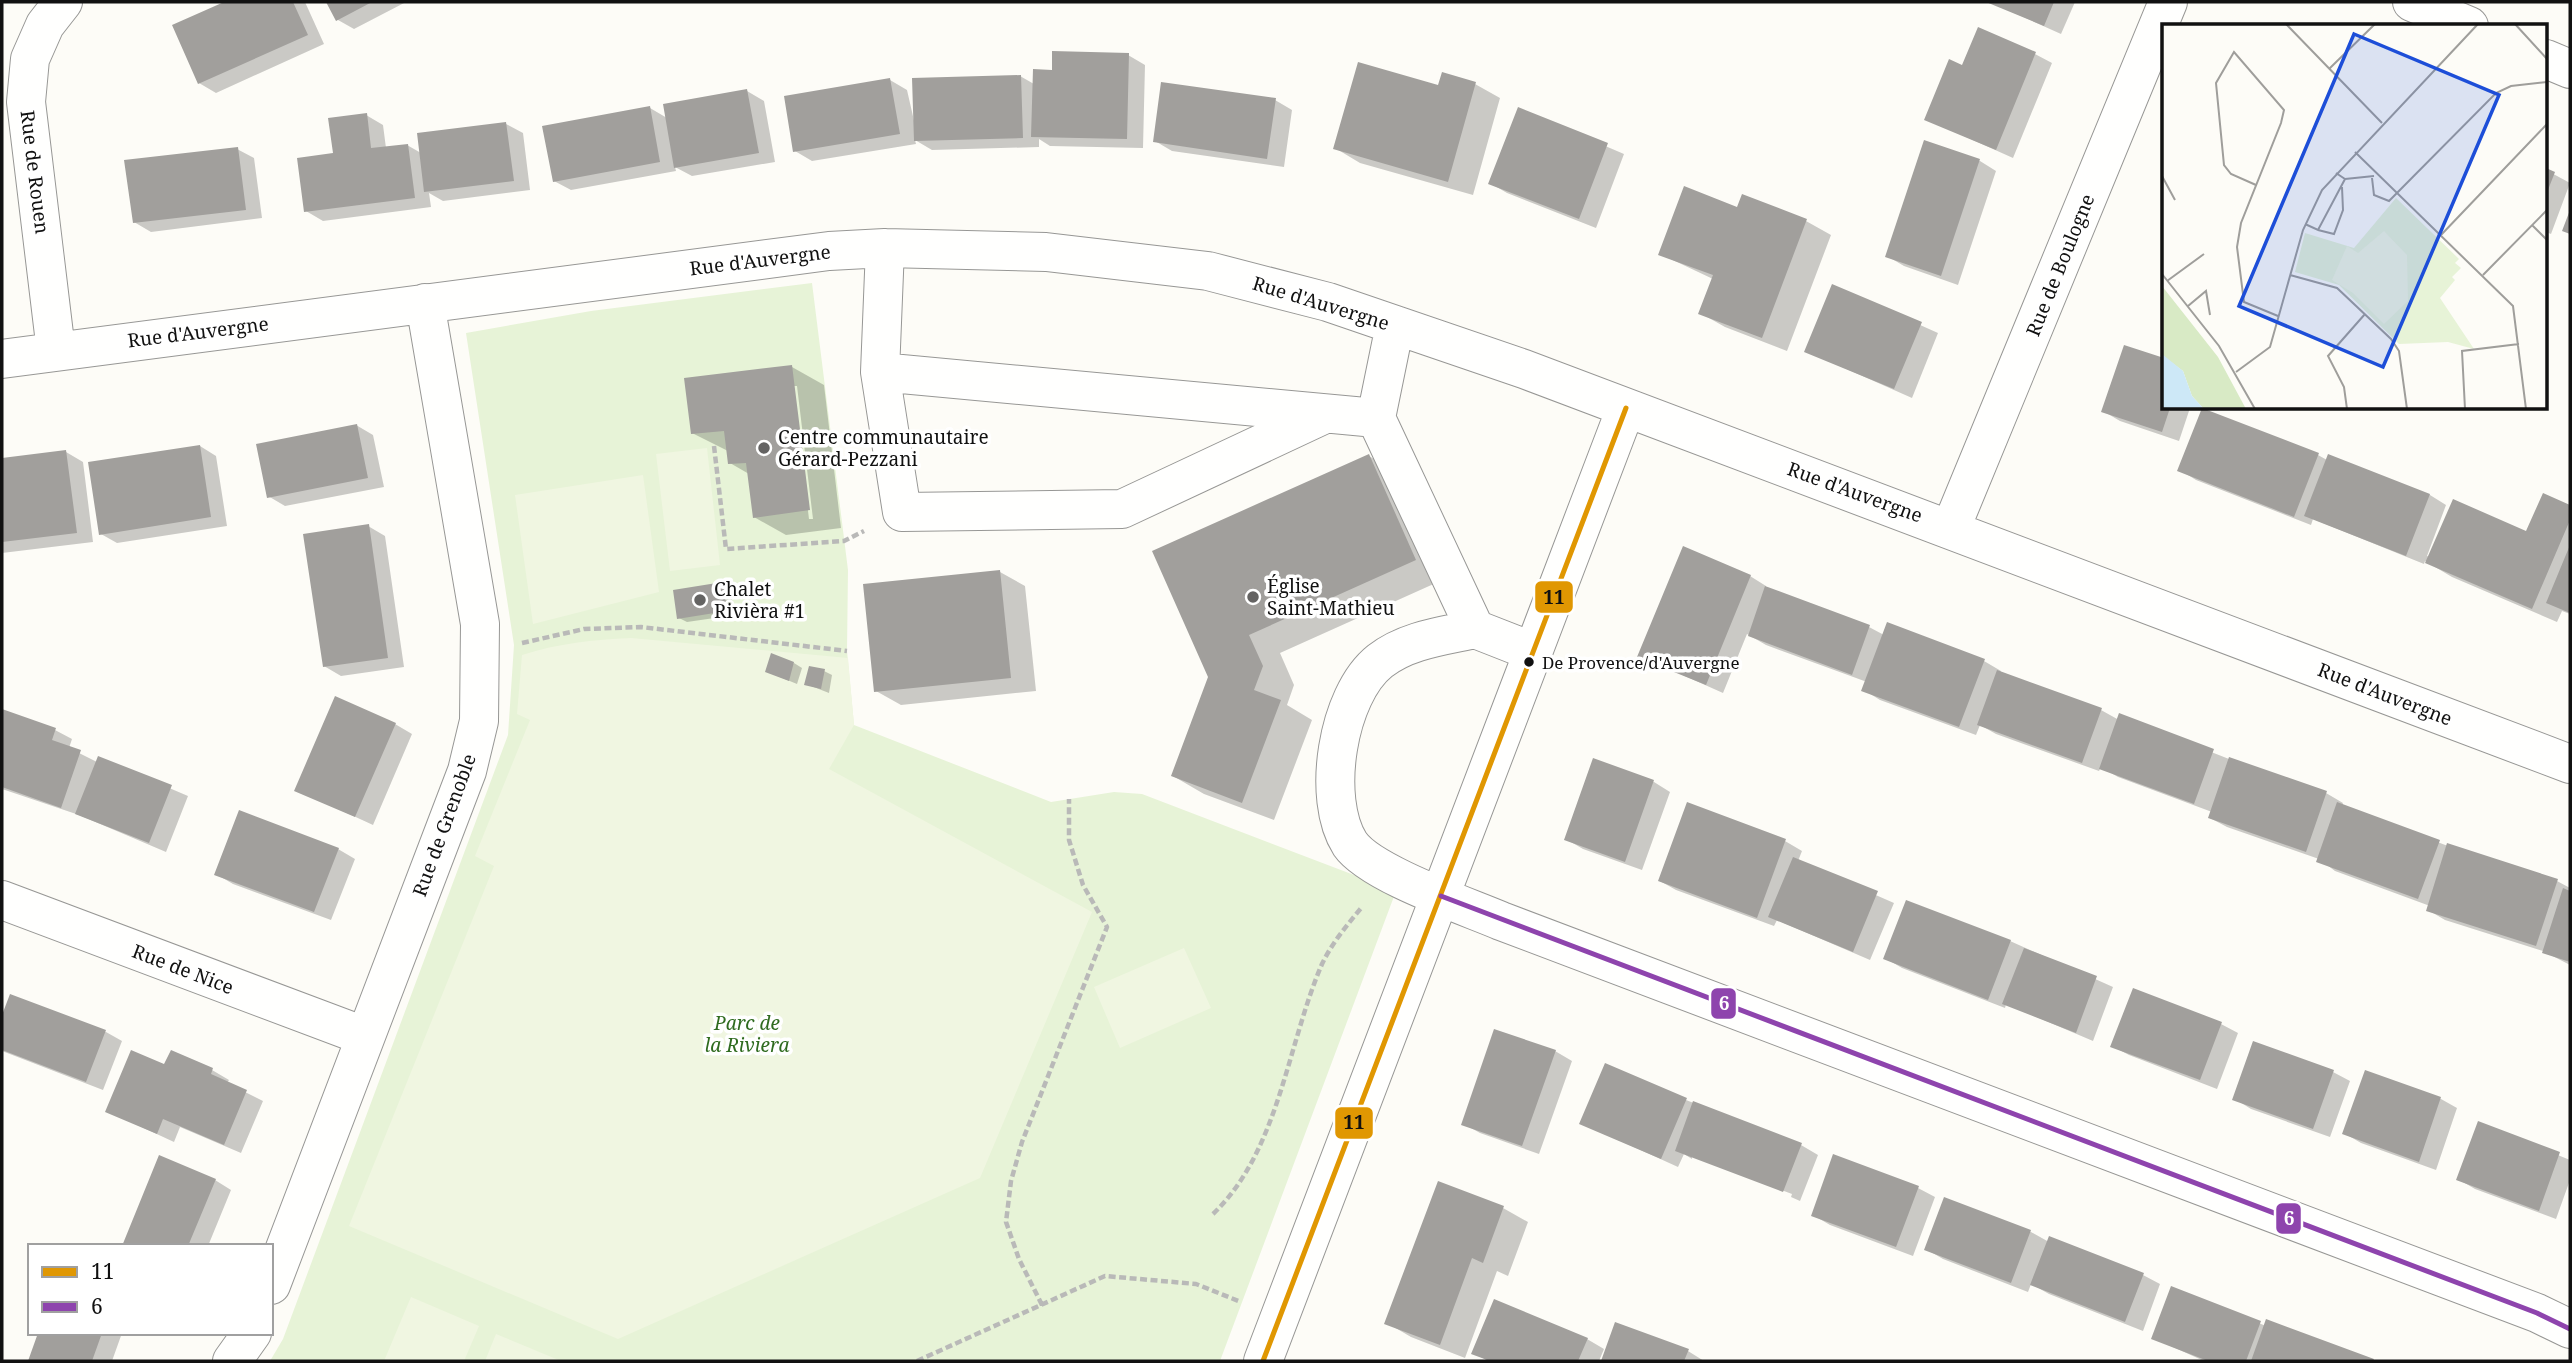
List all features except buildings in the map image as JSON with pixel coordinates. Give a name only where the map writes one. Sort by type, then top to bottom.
[{"type":"street","name":"Rue de Rouen","points":[[56,351],[26,102],[30,58],[44,25],[63,2]]},
{"type":"street","name":"Rue de Boulogne","points":[[1951,528],[2168,2]]},
{"type":"street","points":[[2412,2],[2464,24]]},
{"type":"street","points":[[2548,60],[2570,69]]},
{"type":"street","name":"Rue d'Auvergne","points":[[2,359],[829,251],[885,248],[1046,252],[1208,271],[1328,302],[1626,408],[1951,528],[2570,764]]},
{"type":"street","points":[[885,248],[880,372],[902,512],[1122,509],[1326,414]]},
{"type":"street","name":"Rue de Grenoble","points":[[273,1280],[364,1035],[467,771],[479,720],[480,624],[425,303]]},
{"type":"street","points":[[1395,325],[1376,418],[1475,629]]},
{"type":"street","points":[[880,372],[1376,418]]},
{"type":"street","points":[[1263,1361],[1441,896],[1531,651],[1626,408]]},
{"type":"street","points":[[1531,651],[1475,629],[1421,640],[1379,662],[1349,704],[1337,751],[1335,803],[1351,845],[1391,875],[1441,896],[2537,1313],[2570,1329]]},
{"type":"street","name":"Rue de Nice","points":[[2,900],[364,1035]]},
{"type":"street","points":[[232,1361],[251,1335]]},
{"type":"path","points":[[714,446],[726,550],[844,541],[902,512]]},
{"type":"path","points":[[514,645],[584,629],[641,627],[847,651]]},
{"type":"path","points":[[1042,1305],[1019,1259],[1006,1222],[1011,1181],[1022,1142],[1107,927],[1083,885],[1069,840],[1069,799]]},
{"type":"path","points":[[1213,1214],[1232,1196],[1242,1181],[1273,1110],[1322,964],[1337,938],[1391,875]]},
{"type":"path","points":[[917,1361],[1105,1276],[1196,1284]]},
{"type":"green space","name":"Parc de la Riviera","points":[[812,283],[848,570],[847,651],[854,725],[1051,802],[1114,792],[1142,794],[1396,891],[1220,1361],[270,1361],[283,1339],[508,735],[514,645],[466,333],[591,311]]},
{"type":"green space","points":[[707,448],[720,565],[670,571],[656,454]]},
{"type":"green space","points":[[643,475],[659,592],[533,624],[515,495]]},
{"type":"green space","points":[[631,638],[848,658],[854,725],[829,769],[1092,912],[980,1178],[618,1339],[349,1226],[494,866],[475,856],[530,720],[517,714],[522,655],[576,643]]},
{"type":"green space","points":[[1184,948],[1211,1008],[1120,1048],[1094,987]]},
{"type":"green space","points":[[411,1297],[479,1326],[464,1361],[384,1361]]},
{"type":"green space","points":[[496,1334],[561,1361],[485,1361]]},
{"type":"transit line","name":"11","points":[[1263,1361],[1626,408]]},
{"type":"transit line","name":"6","points":[[1441,896],[2537,1313],[2570,1329]]},
{"type":"place","name":"Centre communautaire Gérard-Pezzani","points":[[764,448]]},
{"type":"place","name":"Église Saint-Mathieu","points":[[1253,597]]},
{"type":"place","name":"Chalet Rivièra #1","points":[[700,600]]},
{"type":"place","name":"De Provence/d'Auvergne","points":[[1529,662]]}]
